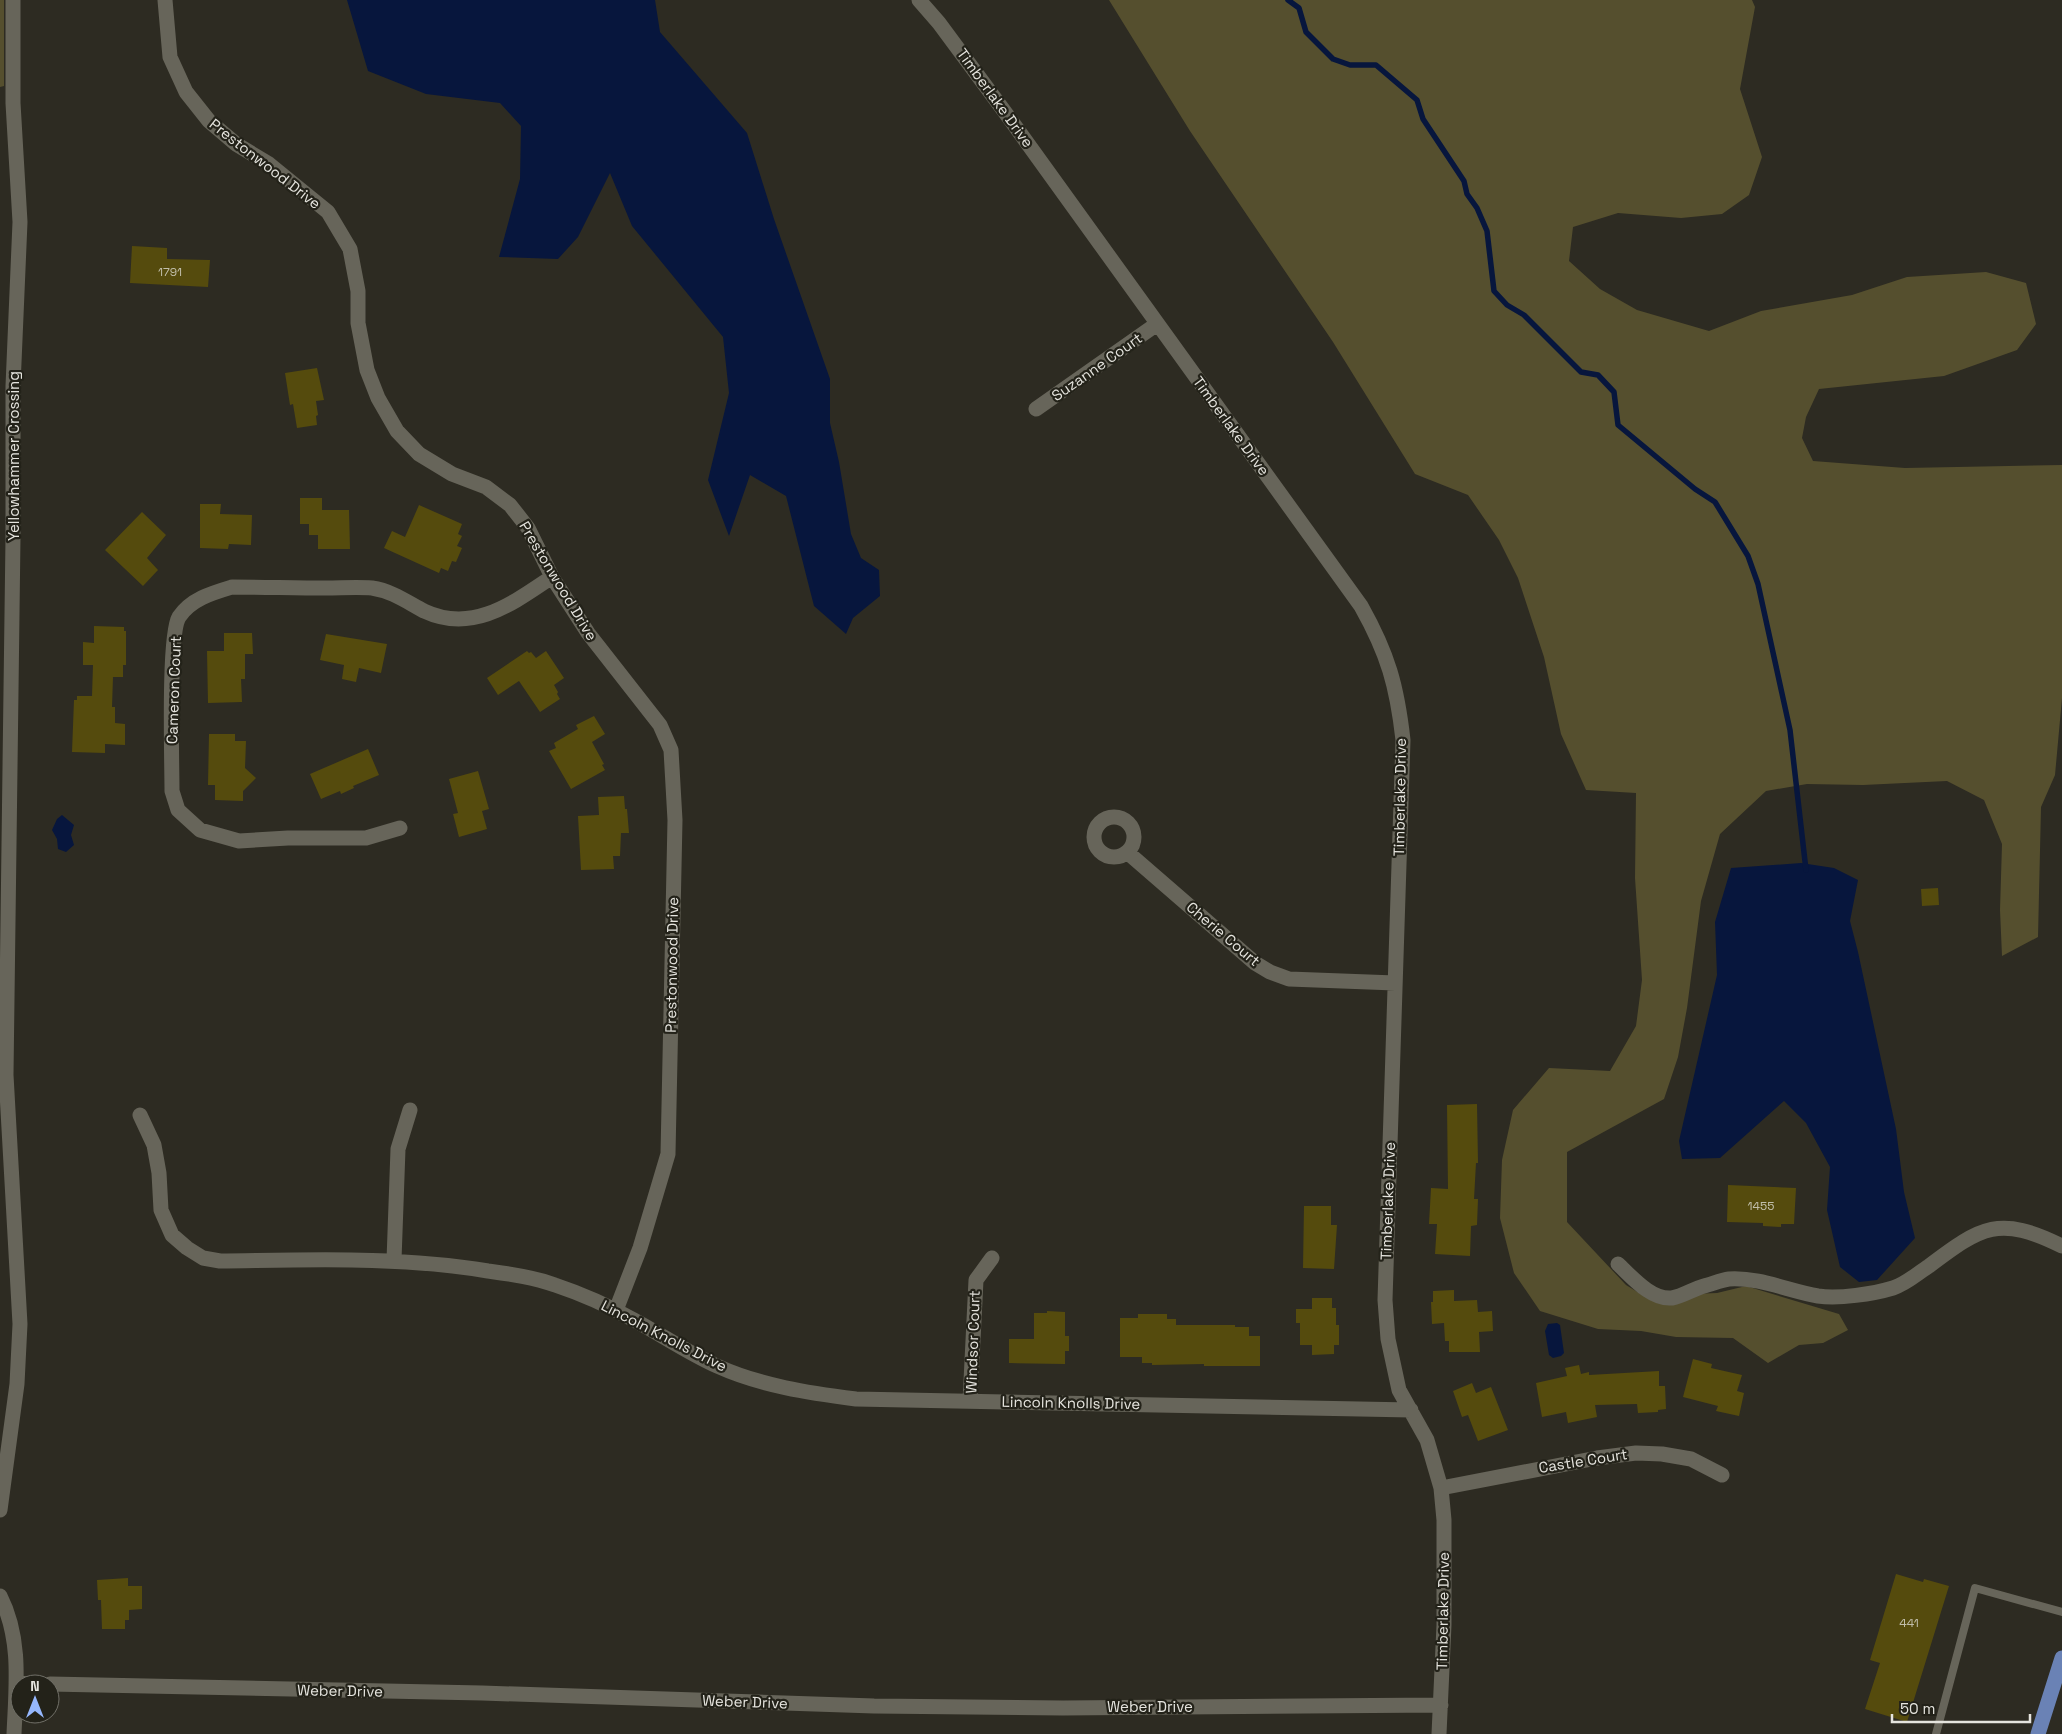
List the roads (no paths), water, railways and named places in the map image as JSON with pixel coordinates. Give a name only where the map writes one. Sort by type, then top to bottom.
[{"type":"main road","points":[[2038,1734],[2062,1658]]},
{"type":"street","name":"Yellowhammer Crossing","points":[[0,1510],[17,1384],[20,1324],[6,1075],[13,538],[13,386],[20,222],[13,103],[13,0]]},
{"type":"street","name":"Prestonwood Drive","points":[[165,0],[170,57],[186,92],[215,127],[236,144],[268,164],[328,212],[350,249],[358,291],[358,323],[367,370],[378,398],[396,431],[420,454],[452,474],[486,487],[510,505],[528,528],[552,576],[588,633],[660,725],[671,750],[676,820],[668,1154],[640,1248],[616,1310]]},
{"type":"street","name":"Timberlake Drive","points":[[919,0],[939,23],[1004,111],[1361,606],[1377,634],[1389,664],[1399,701],[1403,740],[1385,1300],[1388,1339],[1399,1390],[1426,1440],[1441,1488],[1444,1520],[1444,1625],[1439,1734]]},
{"type":"street","name":"Suzanne Court","points":[[1036,409],[1157,324]]},
{"type":"street","name":"Cameron Court","points":[[400,828],[366,838],[288,838],[239,841],[200,830],[178,810],[172,791],[172,781],[173,646],[178,619],[190,605],[209,593],[232,587],[373,588],[398,596],[424,611],[446,619],[469,619],[491,613],[517,600],[552,576]]},
{"type":"street","name":"Cherie Court","points":[[1127,852],[1255,963],[1270,972],[1289,979],[1394,983]]},
{"type":"street","points":[[394,1260],[398,1149],[410,1110]]},
{"type":"street","name":"Lincoln Knolls Drive","points":[[140,1115],[154,1145],[159,1173],[161,1210],[172,1234],[187,1248],[203,1258],[220,1261],[394,1260],[455,1265],[524,1277],[582,1295],[616,1310],[679,1348],[718,1367],[763,1382],[810,1393],[856,1399],[1411,1410]]},
{"type":"street","points":[[1618,1264],[1644,1288],[1656,1295],[1670,1298],[1728,1279],[1752,1280],[1820,1296],[1840,1296],[1895,1287],[1914,1276],[1958,1243],[1974,1234],[1992,1229],[2010,1227],[2024,1229],[2062,1246]]},
{"type":"street","name":"Windsor Court","points":[[970,1402],[976,1280],[992,1258]]},
{"type":"street","name":"Castle Court","points":[[1441,1488],[1578,1461],[1636,1453],[1662,1454],[1691,1459],[1722,1475]]},
{"type":"street","points":[[0,1596],[9,1615],[13,1632],[16,1649],[16,1674]]},
{"type":"street","name":"Weber Drive","points":[[60,1684],[492,1694],[874,1706],[1073,1708],[1441,1705]]},
{"type":"lane","points":[[1936,1734],[1975,1588],[2062,1612]]},
{"type":"water","points":[[347,0],[655,0],[660,32],[747,133],[774,219],[830,379],[830,423],[839,462],[851,534],[861,558],[879,570],[880,596],[853,618],[846,634],[814,606],[786,496],[750,475],[729,536],[708,480],[729,393],[723,337],[632,226],[610,173],[578,237],[558,259],[499,257],[520,179],[521,126],[500,103],[426,94],[368,71]]},
{"type":"water","points":[[62,815],[74,825],[71,835],[74,845],[66,852],[58,849],[57,839],[52,830],[57,819]]},
{"type":"water","points":[[1801,863],[1834,868],[1858,880],[1850,921],[1896,1129],[1904,1192],[1915,1238],[1877,1280],[1859,1282],[1840,1267],[1827,1210],[1830,1167],[1806,1123],[1784,1101],[1720,1158],[1682,1159],[1679,1141],[1717,975],[1715,922],[1731,868]]},
{"type":"water","points":[[1557,1323],[1560,1325],[1564,1353],[1553,1358],[1549,1355],[1545,1331],[1548,1324]]},
{"type":"waterway","points":[[1288,0],[1299,8],[1306,32],[1333,59],[1350,65],[1376,65],[1417,100],[1423,119],[1464,181],[1467,194],[1477,208],[1487,231],[1494,291],[1507,305],[1524,315],[1581,372],[1598,375],[1614,392],[1618,425],[1695,489],[1715,502],[1748,556],[1758,584],[1790,730],[1806,870]]}]
